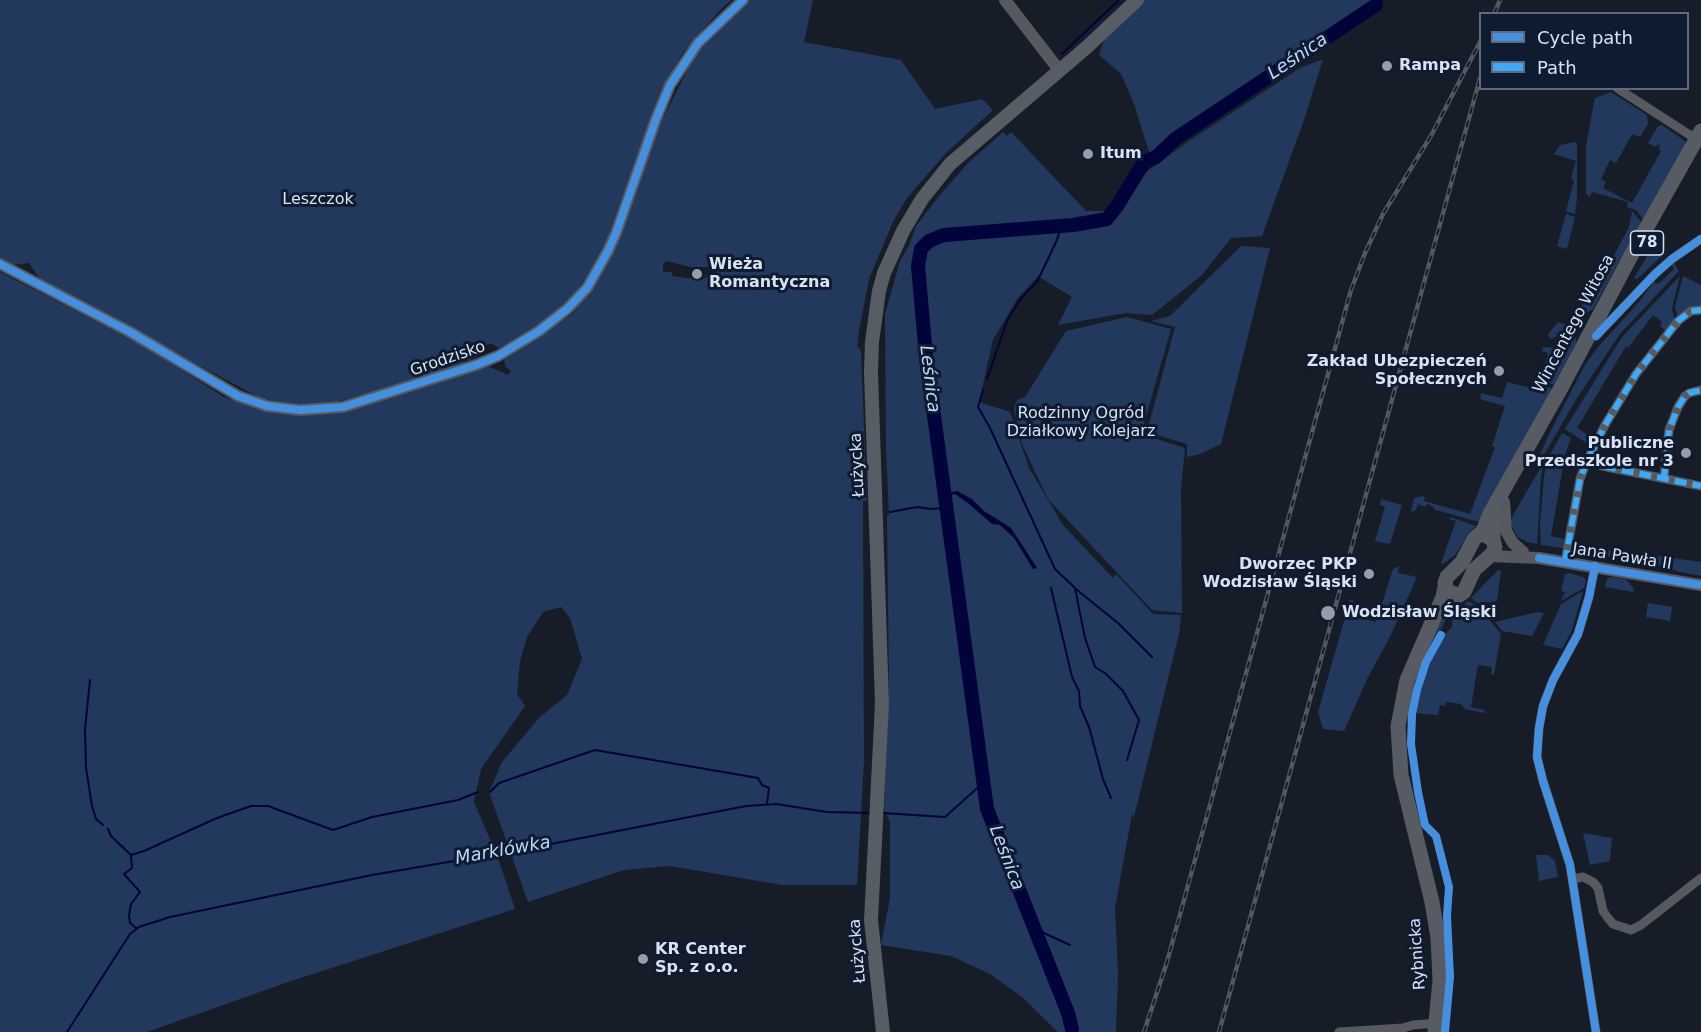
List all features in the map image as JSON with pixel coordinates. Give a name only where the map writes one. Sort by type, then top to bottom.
[{"type":"main road","name":"Łużycka","points":[[882,1032],[871,921],[882,704],[871,372],[872,342],[879,291],[893,250],[917,207],[950,164],[1137,0]]},
{"type":"main road","name":"Wincentego Witosa","points":[[1489,543],[1504,502],[1652,234],[1699,141]]},
{"type":"main road","name":"Wincentego Witosa","points":[[1489,543],[1634,250],[1699,141]]},
{"type":"main road","name":"78","points":[[1474,539],[1489,543],[1466,589],[1451,591],[1447,577],[1462,562],[1474,539]]},
{"type":"main road","name":"Rybnicka","points":[[1436,1028],[1440,981],[1438,938],[1432,902],[1401,775],[1398,742],[1401,706],[1414,659],[1451,591]]},
{"type":"street","name":"Grodzisko","points":[[0,264],[130,332],[237,396],[267,406],[311,411],[343,407],[476,365],[498,356],[539,331],[558,317],[587,288],[612,242],[670,85],[698,43],[743,0]]},
{"type":"street","points":[[1005,0],[1059,70]]},
{"type":"street","points":[[1620,90],[1699,141]]},
{"type":"street","points":[[1596,336],[1644,284],[1680,253],[1701,239]]},
{"type":"street","points":[[1565,562],[1577,489],[1587,461],[1605,425],[1636,374],[1678,321],[1691,311],[1701,310]]},
{"type":"street","points":[[1664,478],[1669,430],[1678,407],[1684,396],[1701,390]]},
{"type":"street","points":[[1587,461],[1701,486]]},
{"type":"street","points":[[1504,502],[1506,531],[1513,543],[1523,552]]},
{"type":"street","name":"Jana Pawła II","points":[[1489,543],[1539,558]]},
{"type":"street","name":"Jana Pawła II","points":[[1489,543],[1539,558],[1701,585]]},
{"type":"street","points":[[1595,566],[1584,618],[1578,634],[1547,693],[1539,728],[1537,757],[1566,849],[1596,1032]]},
{"type":"street","points":[[1572,879],[1583,878],[1593,882],[1598,888],[1603,911],[1608,918],[1613,924],[1631,930],[1641,926],[1701,878]]},
{"type":"street","points":[[1340,1032],[1403,1028],[1413,1025],[1436,1028]]},
{"type":"street","points":[[1403,1028],[1414,1032]]},
{"type":"green space","name":"Leszczok","points":[[0,0],[732,0],[723,7],[682,54],[651,117],[602,254],[566,307],[516,340],[498,348],[493,344],[488,344],[483,347],[482,355],[409,383],[319,406],[262,399],[41,281],[29,263],[12,265],[0,259]]},
{"type":"green space","points":[[750,0],[813,0],[804,42],[901,60],[935,109],[982,99],[993,110],[946,153],[907,198],[893,222],[869,279],[859,331],[857,348],[859,347],[861,352],[867,501],[863,501],[864,761],[857,885],[782,885],[670,866],[624,870],[528,902],[489,792],[502,762],[539,718],[567,695],[582,659],[570,618],[561,607],[543,612],[527,637],[520,661],[517,694],[525,706],[481,769],[474,802],[498,858],[515,909],[288,982],[147,1032],[0,1032],[0,272],[137,342],[224,397],[258,409],[322,413],[488,366],[508,375],[511,371],[505,366],[504,357],[572,314],[611,256],[662,120],[694,57],[731,14]],"holes":[[[667,261],[690,267],[709,267],[716,272],[701,280],[672,276],[672,272],[663,272],[663,264]]]},
{"type":"green space","points":[[1145,0],[1372,0],[1166,141],[1150,155],[1134,104],[1121,74],[1099,55],[1104,40]]},
{"type":"green space","points":[[1323,59],[1305,117],[1262,236],[1231,238],[1202,275],[1152,315],[1126,313],[1058,325],[1072,297],[1038,276],[1017,299],[993,340],[979,402],[1010,412],[1029,468],[1063,525],[1113,578],[1116,574],[1153,614],[1181,615],[1179,634],[1134,817],[1132,814],[1115,908],[1118,973],[1116,1032],[1058,1032],[1022,997],[990,974],[951,956],[881,945],[890,898],[890,822],[884,809],[889,686],[887,516],[889,515],[885,314],[900,261],[909,246],[916,226],[968,163],[1003,132],[1007,136],[1011,132],[1086,211],[1122,211],[1137,185],[1132,182],[1139,182],[1145,173],[1186,143],[1300,68]]},
{"type":"green space","points":[[1611,92],[1647,115],[1648,124],[1640,137],[1632,134],[1616,163],[1610,160],[1601,179],[1606,182],[1603,188],[1632,203],[1661,151],[1658,144],[1655,147],[1648,143],[1658,126],[1662,125],[1686,144],[1643,219],[1636,210],[1627,207],[1628,202],[1592,192],[1590,197],[1586,194],[1586,146],[1594,102],[1595,98]]},
{"type":"green space","points":[[1577,143],[1575,214],[1566,211],[1574,181],[1571,178],[1576,161],[1554,154],[1560,145]]},
{"type":"green space","points":[[1632,211],[1643,224],[1593,309],[1585,314],[1582,310],[1582,302],[1588,304],[1629,227]]},
{"type":"green space","points":[[1566,214],[1575,217],[1567,249],[1557,246]]},
{"type":"green space","points":[[1655,243],[1665,253],[1637,279],[1634,278]]},
{"type":"green space","points":[[1241,246],[1270,248],[1221,444],[1200,454],[1187,457],[1187,444],[1147,432],[1175,327],[1151,321],[1170,316]]},
{"type":"green space","points":[[1674,263],[1679,271],[1620,334],[1577,398],[1541,460],[1538,459],[1585,365],[1654,282],[1658,284],[1674,269],[1671,264]]},
{"type":"green space","points":[[1680,276],[1672,309],[1675,321],[1667,332],[1660,326],[1662,322],[1653,315],[1628,348],[1626,346],[1577,428],[1596,437],[1591,446],[1565,429],[1622,337]]},
{"type":"green space","points":[[1683,276],[1701,285],[1701,307],[1678,319],[1675,307]]},
{"type":"green space","name":"Rodzinny Ogród Działkowy Kolejarz","points":[[1127,317],[1171,329],[1141,434],[1185,448],[1181,489],[1182,613],[1152,610],[1048,499],[1022,444],[1014,409],[1017,400],[1025,397],[1066,331]]},
{"type":"green space","points":[[1558,322],[1574,330],[1550,339],[1548,334]]},
{"type":"green space","points":[[1575,335],[1576,343],[1554,385],[1534,379],[1536,374],[1542,375],[1548,353],[1542,351],[1543,347],[1554,348],[1556,341]]},
{"type":"green space","points":[[1507,382],[1531,388],[1533,383],[1552,388],[1533,429],[1479,522],[1433,509],[1434,507],[1427,504],[1426,507],[1418,504],[1416,510],[1411,512],[1414,498],[1422,496],[1425,497],[1424,501],[1470,514],[1495,447],[1492,446],[1505,406],[1480,399],[1481,393],[1502,398]]},
{"type":"green space","points":[[1562,433],[1571,438],[1565,455],[1551,536],[1564,539],[1563,548],[1541,545],[1540,525],[1544,476],[1548,458]]},
{"type":"green space","points":[[1544,462],[1537,544],[1518,537],[1511,522]]},
{"type":"green space","points":[[1381,499],[1402,505],[1390,544],[1375,541],[1385,507],[1380,505]]},
{"type":"green space","points":[[1450,517],[1476,526],[1467,535],[1456,554],[1443,564],[1441,563],[1456,521],[1449,519]]},
{"type":"green space","points":[[1599,549],[1648,555],[1647,562],[1599,555]]},
{"type":"green space","points":[[1652,555],[1701,562],[1701,576],[1651,563]]},
{"type":"green space","points":[[1399,566],[1398,573],[1417,577],[1390,637],[1367,679],[1344,731],[1323,729],[1318,712],[1350,600],[1354,601],[1352,609],[1356,610],[1354,616],[1376,622],[1393,569]]},
{"type":"green space","points":[[1498,570],[1501,571],[1497,601],[1479,604],[1471,598]]},
{"type":"green space","points":[[1569,573],[1586,580],[1584,588],[1561,601],[1565,592],[1561,591],[1565,574]]},
{"type":"green space","points":[[1610,577],[1626,579],[1634,589],[1633,592],[1605,587]]},
{"type":"green space","points":[[1583,591],[1572,630],[1562,649],[1543,645],[1561,604]]},
{"type":"green space","points":[[1468,601],[1479,607],[1501,634],[1494,674],[1491,675],[1492,667],[1478,665],[1471,707],[1485,710],[1484,713],[1465,709],[1461,704],[1446,702],[1445,706],[1440,705],[1438,715],[1415,713],[1430,660],[1443,636],[1452,627],[1453,614],[1456,614]]},
{"type":"green space","points":[[1648,603],[1672,607],[1670,621],[1646,617]]},
{"type":"green space","points":[[1447,610],[1449,612],[1419,677],[1406,724],[1414,678]]},
{"type":"green space","points":[[1537,612],[1544,613],[1532,636],[1502,631],[1495,622]]},
{"type":"green space","points":[[1583,833],[1612,838],[1610,861],[1590,865]]},
{"type":"green space","points":[[1536,855],[1548,855],[1555,861],[1558,877],[1539,881]]},
{"type":"shaded area","points":[[957,491],[972,499],[984,511],[1011,528],[1037,568],[1033,569],[1014,538],[1000,525],[992,524],[955,494],[943,497],[943,494]]},
{"type":"waterway","points":[[1062,54],[1119,0]]},
{"type":"waterway","name":"Leśnica","points":[[1072,1029],[1068,1013],[987,809],[926,356],[918,266],[921,249],[929,241],[944,235],[1073,225],[1107,219],[1144,162],[1156,157],[1175,139],[1376,5]]},
{"type":"waterway","points":[[987,379],[1007,321],[1021,298],[1037,282],[1057,240],[1061,226]]},
{"type":"waterway","points":[[983,390],[978,407],[990,428],[1055,569],[1075,588],[1085,638],[1095,667],[1105,673],[1123,691],[1139,720],[1127,760]]},
{"type":"waterway","points":[[890,512],[917,507],[945,508]]},
{"type":"waterway","points":[[1051,588],[1072,677],[1079,691],[1080,706],[1089,727],[1103,779],[1111,798]]},
{"type":"waterway","points":[[1076,589],[1119,624],[1152,657]]},
{"type":"waterway","points":[[90,680],[85,729],[86,768],[92,806],[96,819],[103,825]]},
{"type":"waterway","points":[[490,792],[499,783],[595,750],[758,778],[762,785],[769,788],[767,804]]},
{"type":"waterway","name":"Marklówka","points":[[883,813],[945,817],[984,782]]},
{"type":"waterway","points":[[131,855],[251,806],[268,806],[333,830],[372,817],[458,800],[478,792]]},
{"type":"waterway","name":"Marklówka","points":[[67,1032],[130,934],[139,927],[170,917],[372,875],[525,849],[746,806],[776,804],[827,812],[871,813]]},
{"type":"waterway","points":[[108,829],[111,836],[131,855],[132,868],[124,874],[140,892],[131,904],[129,915],[130,923],[136,928]]},
{"type":"waterway","points":[[1035,929],[1070,945]]},
{"type":"railway","points":[[1495,12],[1500,0]]},
{"type":"railway","points":[[1144,1032],[1167,962],[1351,290],[1383,214],[1432,134],[1479,44]]},
{"type":"railway","points":[[1219,1032],[1479,82]]},
{"type":"marked path","points":[[1565,562],[1580,479],[1605,425],[1636,374],[1678,321],[1691,311],[1701,310]]},
{"type":"marked path","points":[[1664,478],[1669,430],[1678,407],[1689,393],[1701,390]]},
{"type":"marked path","points":[[1587,461],[1701,486]]},
{"type":"cycle path","points":[[0,264],[130,332],[238,396],[267,406],[300,410],[343,407],[476,365],[498,356],[539,331],[567,309],[587,288],[616,233],[670,85],[698,43],[743,0]]},
{"type":"cycle path","points":[[1596,336],[1655,274],[1701,239]]},
{"type":"cycle path","points":[[1539,558],[1701,585]]},
{"type":"cycle path","points":[[1595,566],[1578,634],[1553,680],[1543,706],[1537,757],[1570,865],[1596,1032]]},
{"type":"cycle path","points":[[1441,635],[1426,662],[1417,690],[1412,714],[1411,744],[1425,825],[1436,836],[1449,887],[1447,916],[1450,977],[1445,1032]]},
{"type":"place","name":"Rampa","points":[[1387,66]]},
{"type":"place","name":"Itum","points":[[1088,154]]},
{"type":"place","name":"Wieża Romantyczna","points":[[697,274]]},
{"type":"place","name":"Zakład Ubezpieczeń Społecznych","points":[[1499,371]]},
{"type":"place","name":"Publiczne Przedszkole nr 3","points":[[1686,453]]},
{"type":"place","name":"Dworzec PKP Wodzisław Śląski","points":[[1369,574]]},
{"type":"place","name":"Wodzisław Śląski","points":[[1328,613]]},
{"type":"place","name":"KR Center Sp. z o.o.","points":[[643,959]]}]
